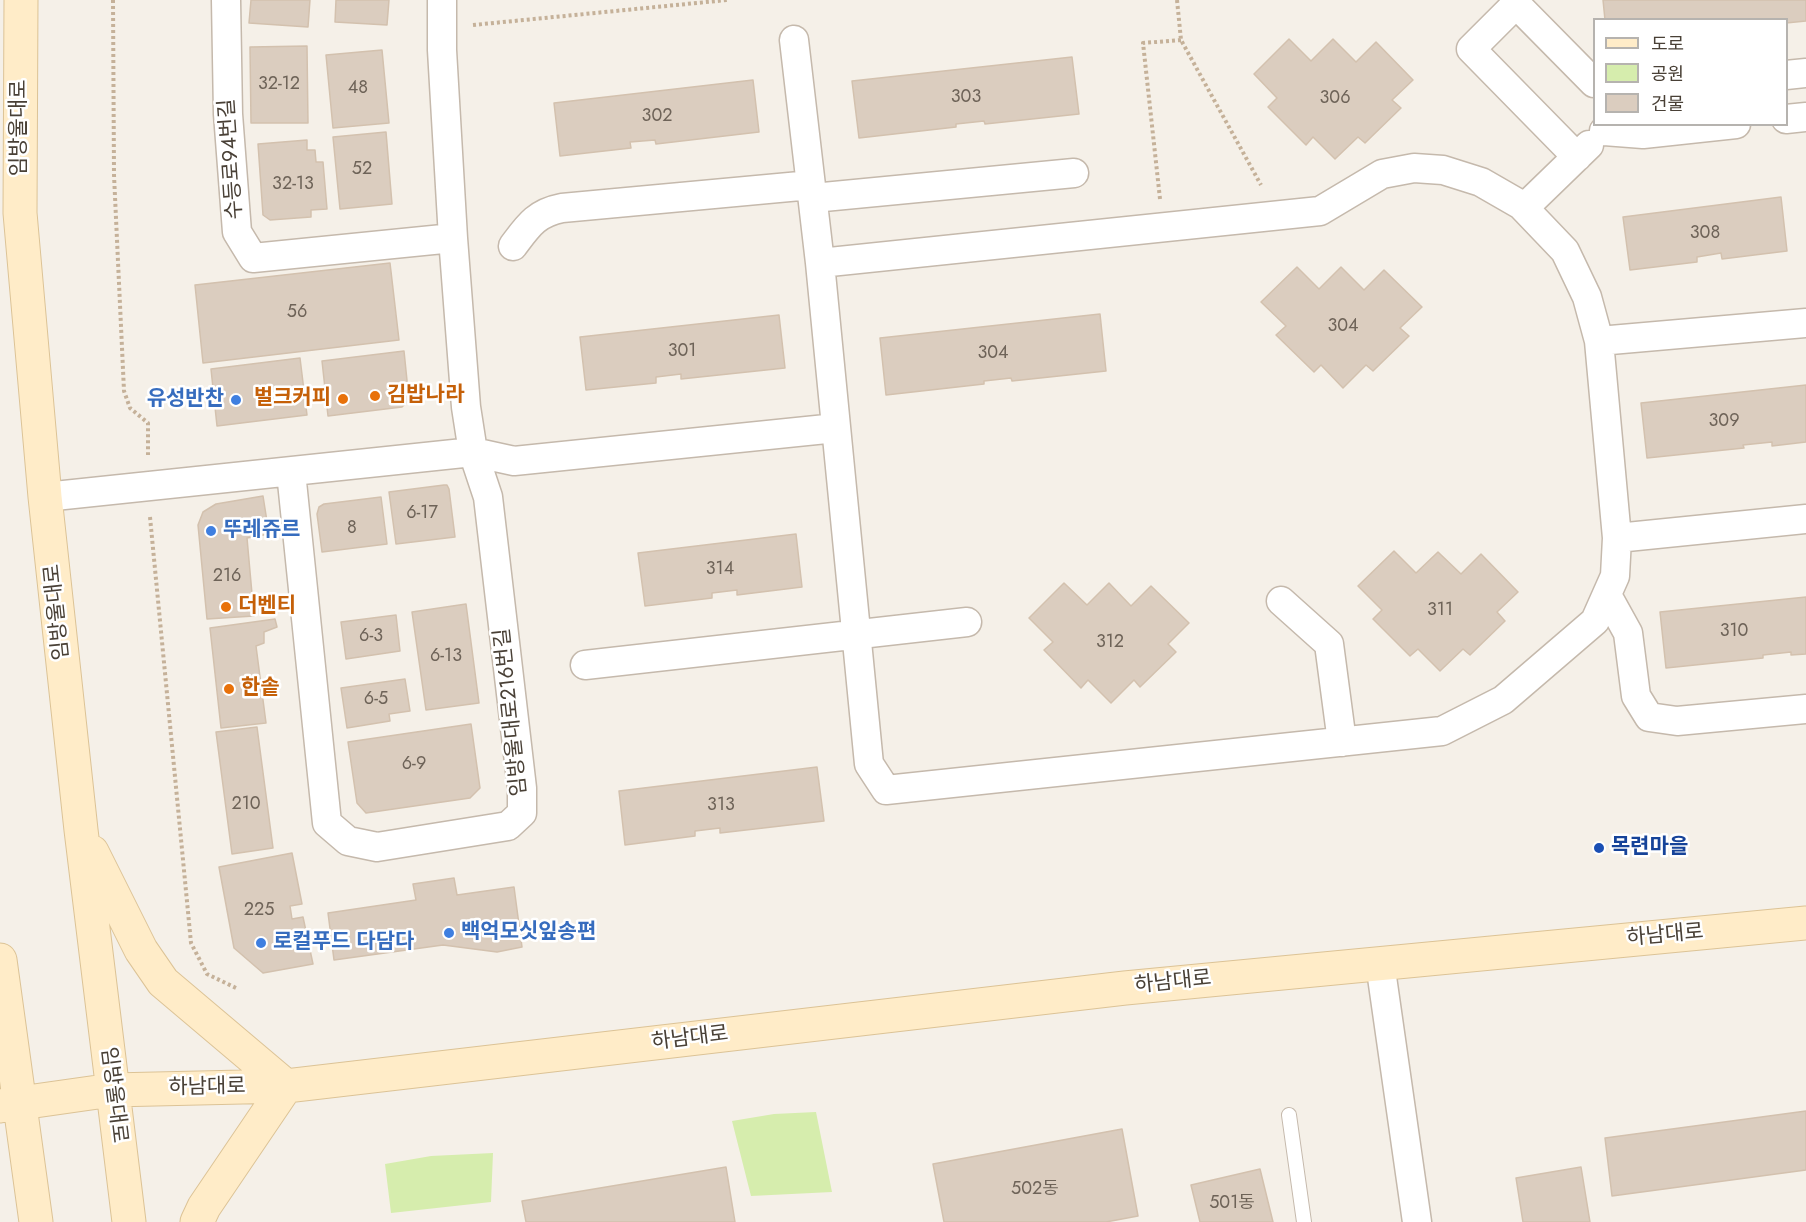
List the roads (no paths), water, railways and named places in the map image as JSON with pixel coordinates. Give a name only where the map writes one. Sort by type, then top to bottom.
[{"type":"main road","name":"임방울대로","points":[[21,0],[20,213],[45,498],[81,830],[129,1222]]},
{"type":"main road","points":[[81,830],[141,950],[163,982],[286,1086],[204,1207],[197,1222]]},
{"type":"main road","name":"하남대로","points":[[9,1105],[112,1090],[286,1086],[1125,988],[1806,923]]},
{"type":"main road","points":[[0,960],[9,1105],[36,1222]]},
{"type":"street","name":"수등로94번길","points":[[226,0],[228,114],[237,232],[253,258],[453,238]]},
{"type":"street","points":[[1577,157],[1471,49],[1516,4],[1593,82]]},
{"type":"street","points":[[442,14],[453,238],[466,407],[474,452]]},
{"type":"street","points":[[794,40],[820,263],[869,764],[886,790],[1442,731],[1503,700],[1595,621],[1615,576],[1617,538],[1599,341],[1587,297],[1564,251],[1521,205],[1481,182],[1443,170],[1414,168],[1382,174],[1320,211],[820,263]]},
{"type":"street","points":[[1788,75],[1806,73]]},
{"type":"street","points":[[1788,119],[1806,117]]},
{"type":"street","points":[[1524,208],[1607,128],[1643,134],[1706,126]]},
{"type":"street","points":[[513,246],[534,220],[548,210],[562,208],[1074,173]]},
{"type":"street","points":[[1599,341],[1806,323]]},
{"type":"street","points":[[45,498],[474,452],[514,461],[836,428]]},
{"type":"street","name":"임방울대로216번길","points":[[291,472],[327,823],[348,841],[376,847],[508,826],[522,813],[522,789],[488,497],[474,452]]},
{"type":"street","points":[[1617,538],[1806,519]]},
{"type":"street","points":[[1606,595],[1628,633],[1636,696],[1649,717],[1677,721],[1806,709]]},
{"type":"street","points":[[1281,601],[1329,644],[1342,742]]},
{"type":"street","points":[[585,665],[967,622]]},
{"type":"street","points":[[1380,963],[1418,1222]]},
{"type":"lane","points":[[1289,1115],[1304,1222]]},
{"type":"place","name":"김밥나라","points":[[375,396]]},
{"type":"place","name":"벌크커피","points":[[343,399]]},
{"type":"place","name":"유성반찬","points":[[236,400]]},
{"type":"place","name":"뚜레쥬르","points":[[211,531]]},
{"type":"place","name":"더벤티","points":[[226,607]]},
{"type":"place","name":"한솥","points":[[229,689]]},
{"type":"place","name":"목련마을","points":[[1599,848]]},
{"type":"place","name":"백억모싯잎송편","points":[[449,933]]},
{"type":"place","name":"로컬푸드 다담다","points":[[261,943]]}]
